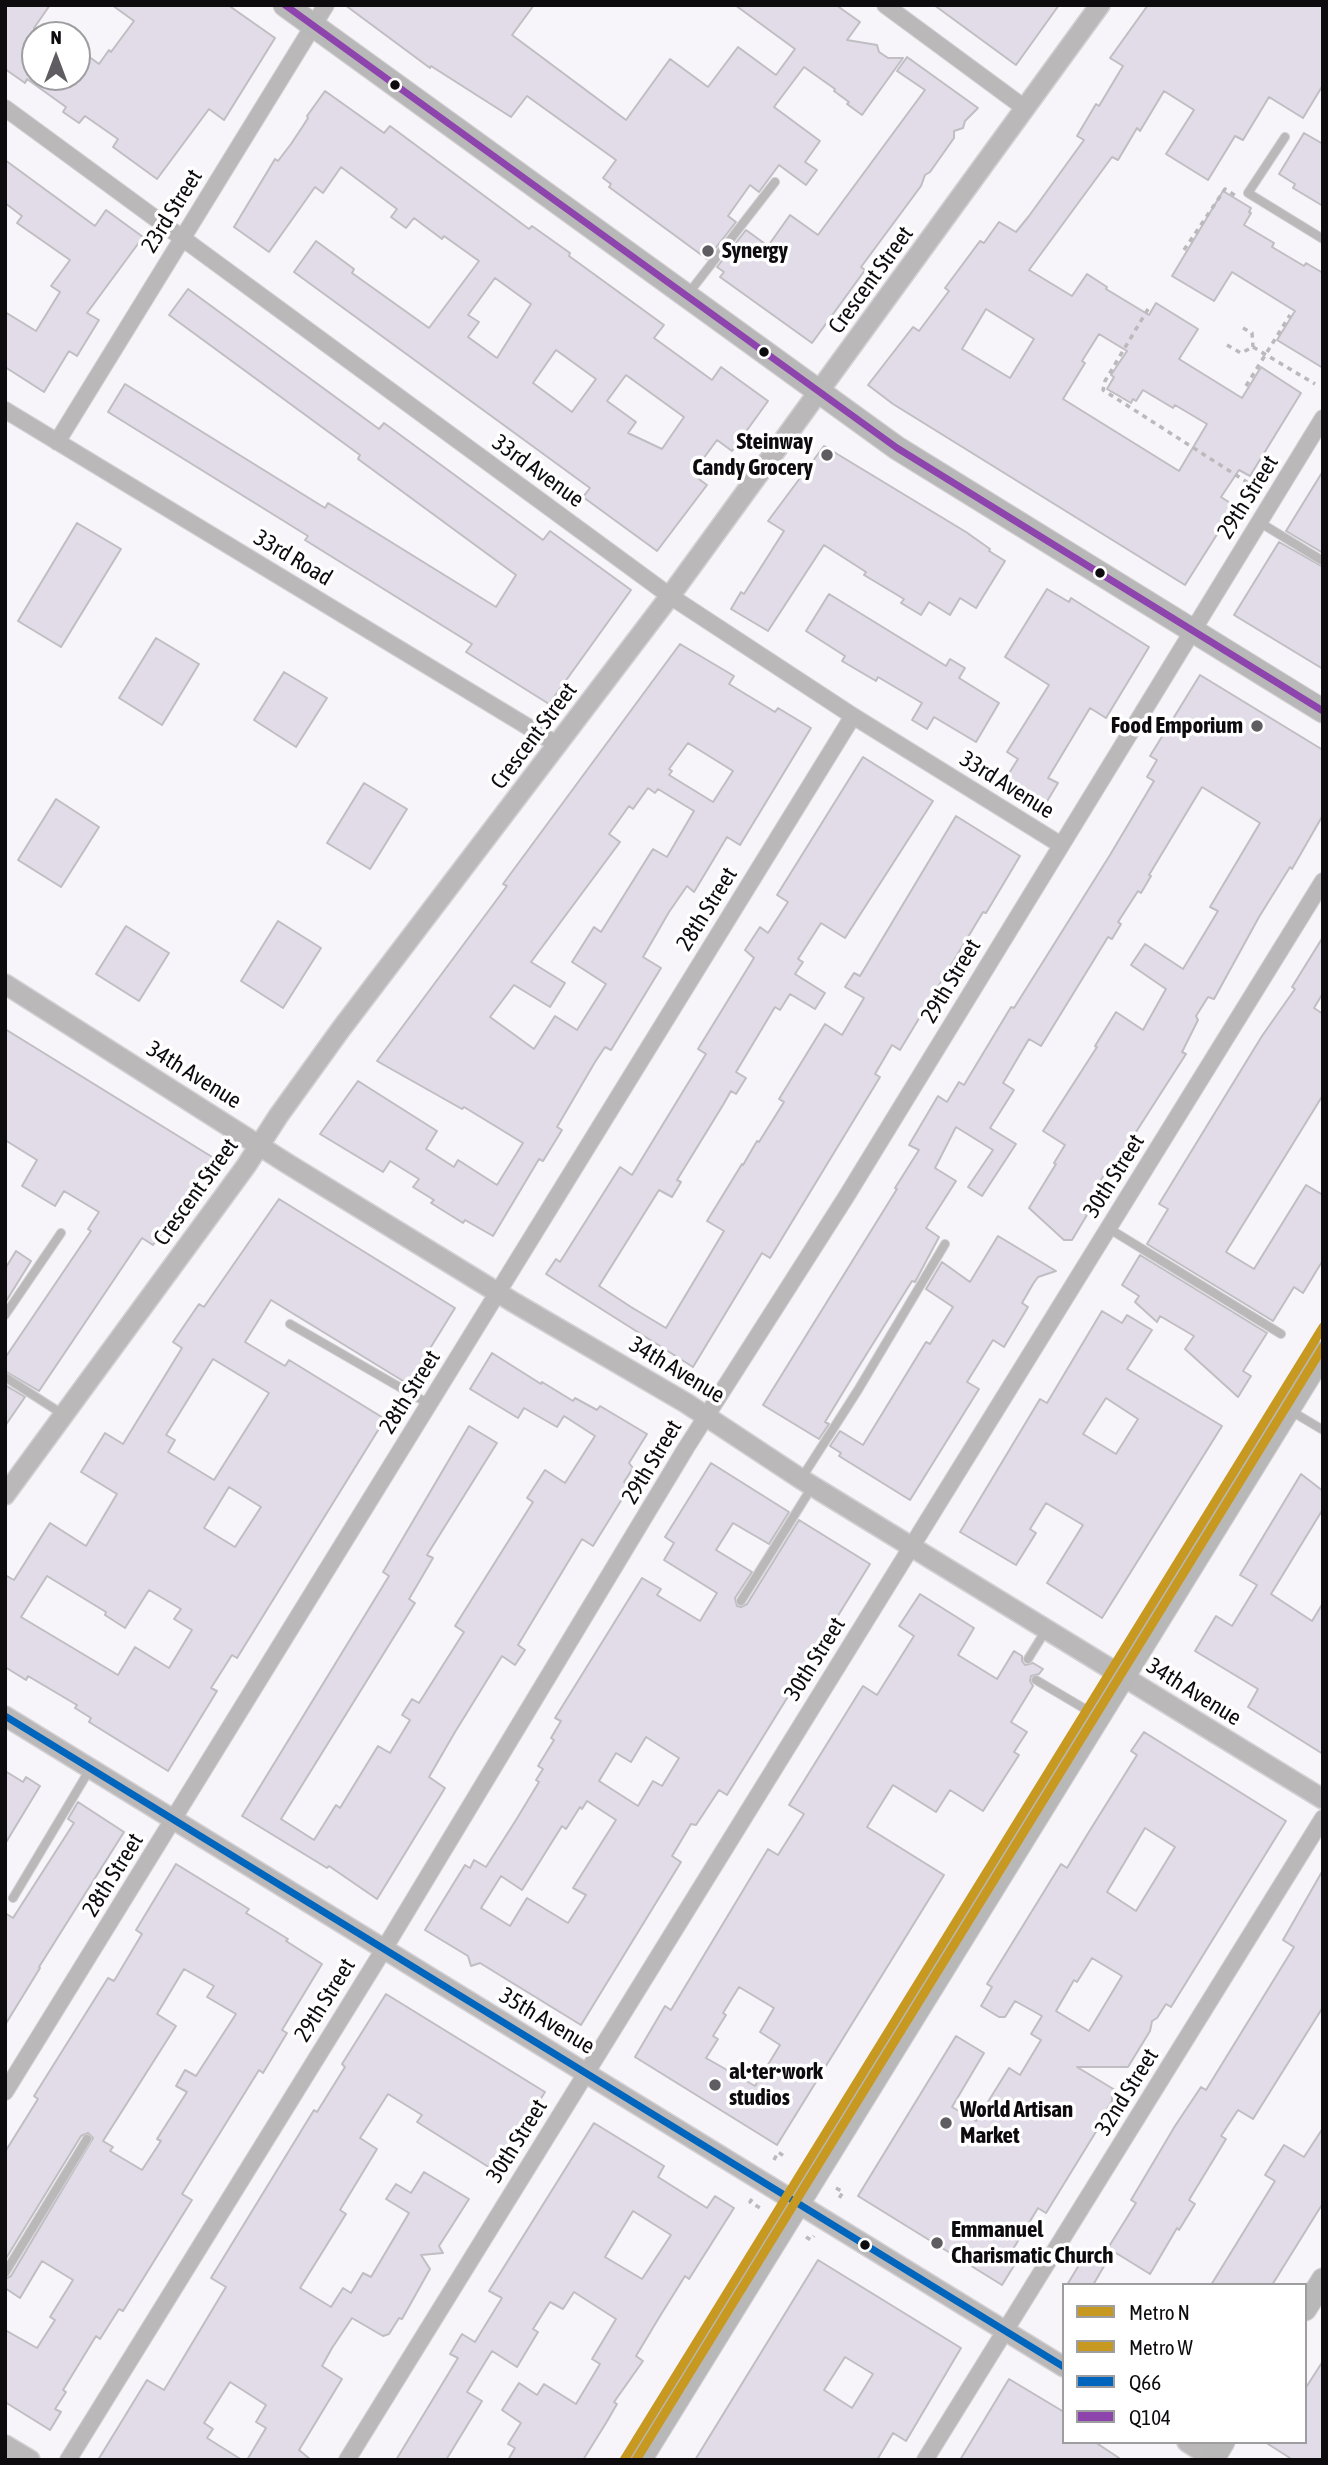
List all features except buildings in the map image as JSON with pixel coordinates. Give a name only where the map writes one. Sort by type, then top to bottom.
[{"type":"main road","points":[[285,5],[897,448],[1323,710]]},
{"type":"main road","points":[[640,2460],[1321,1361]]},
{"type":"main road","points":[[1307,2306],[1323,2280]]},
{"type":"street","name":"23rd Street","points":[[57,442],[326,5]]},
{"type":"street","points":[[885,5],[1026,109]]},
{"type":"street","name":"Crescent Street","points":[[5,1495],[260,1145],[341,1029],[670,596],[1100,5]]},
{"type":"street","name":"33rd Avenue","points":[[5,108],[670,596],[853,716],[1061,845]]},
{"type":"street","name":"33rd Road","points":[[5,410],[558,745]]},
{"type":"street","name":"29th Street","points":[[68,2460],[384,1949],[706,1416],[846,1197],[1323,418]]},
{"type":"street","name":"28th Street","points":[[5,2092],[853,716]]},
{"type":"street","name":"30th Street","points":[[347,2460],[1323,881]]},
{"type":"street","name":"34th Avenue","points":[[5,984],[497,1293],[706,1416],[807,1483],[1323,1799]]},
{"type":"street","name":"35th Avenue","points":[[5,1716],[1062,2366]]},
{"type":"street","name":"32nd Street","points":[[925,2460],[1323,1818]]},
{"type":"street","points":[[1191,2444],[1216,2455]]},
{"type":"street","points":[[5,2445],[30,2460]]},
{"type":"lane","points":[[1285,137],[1248,193],[1323,239]]},
{"type":"lane","points":[[686,296],[775,182]]},
{"type":"lane","points":[[1259,522],[1323,561]]},
{"type":"lane","points":[[1108,1228],[1282,1334]]},
{"type":"lane","points":[[5,1315],[61,1233]]},
{"type":"lane","points":[[741,1601],[945,1244]]},
{"type":"lane","points":[[290,1324],[429,1404]]},
{"type":"lane","points":[[5,1377],[64,1415]]},
{"type":"lane","points":[[1289,1409],[1323,1430]]},
{"type":"lane","points":[[1028,1659],[1046,1630]]},
{"type":"lane","points":[[1036,1680],[1098,1717]]},
{"type":"lane","points":[[13,1898],[90,1769]]},
{"type":"lane","points":[[5,2273],[87,2139]]},
{"type":"path","points":[[1184,250],[1225,189],[1245,201]]},
{"type":"path","points":[[1149,309],[1105,381],[1104,390],[1253,486]]},
{"type":"path","points":[[1245,386],[1290,315]]},
{"type":"path","points":[[1243,328],[1252,333],[1253,347]]},
{"type":"path","points":[[1227,345],[1241,353],[1253,347]]},
{"type":"path","points":[[1253,347],[1315,384]]},
{"type":"path","points":[[774,2160],[778,2152],[787,2158]]},
{"type":"path","points":[[836,2188],[843,2192],[838,2200]]},
{"type":"path","points":[[750,2202],[760,2208]]},
{"type":"path","points":[[806,2237],[811,2240]]},
{"type":"railway","points":[[637,2460],[1323,1347]]},
{"type":"metro line","name":"N","points":[[624,2460],[1323,1327]]},
{"type":"metro line","name":"W","points":[[636,2460],[1323,1347]]},
{"type":"transit line","name":"Q104","points":[[285,5],[897,448],[1323,711]]},
{"type":"transit line","name":"Q66","points":[[5,1716],[1062,2366]]},
{"type":"place","name":"Synergy","points":[[708,251]]},
{"type":"place","name":"Steinway Candy Grocery","points":[[827,455]]},
{"type":"place","name":"Food Emporium","points":[[1257,726]]},
{"type":"place","name":"al•ter•work studios","points":[[715,2085]]},
{"type":"place","name":"World Artisan Market","points":[[946,2123]]},
{"type":"place","name":"Emmanuel Charismatic Church","points":[[937,2243]]}]
